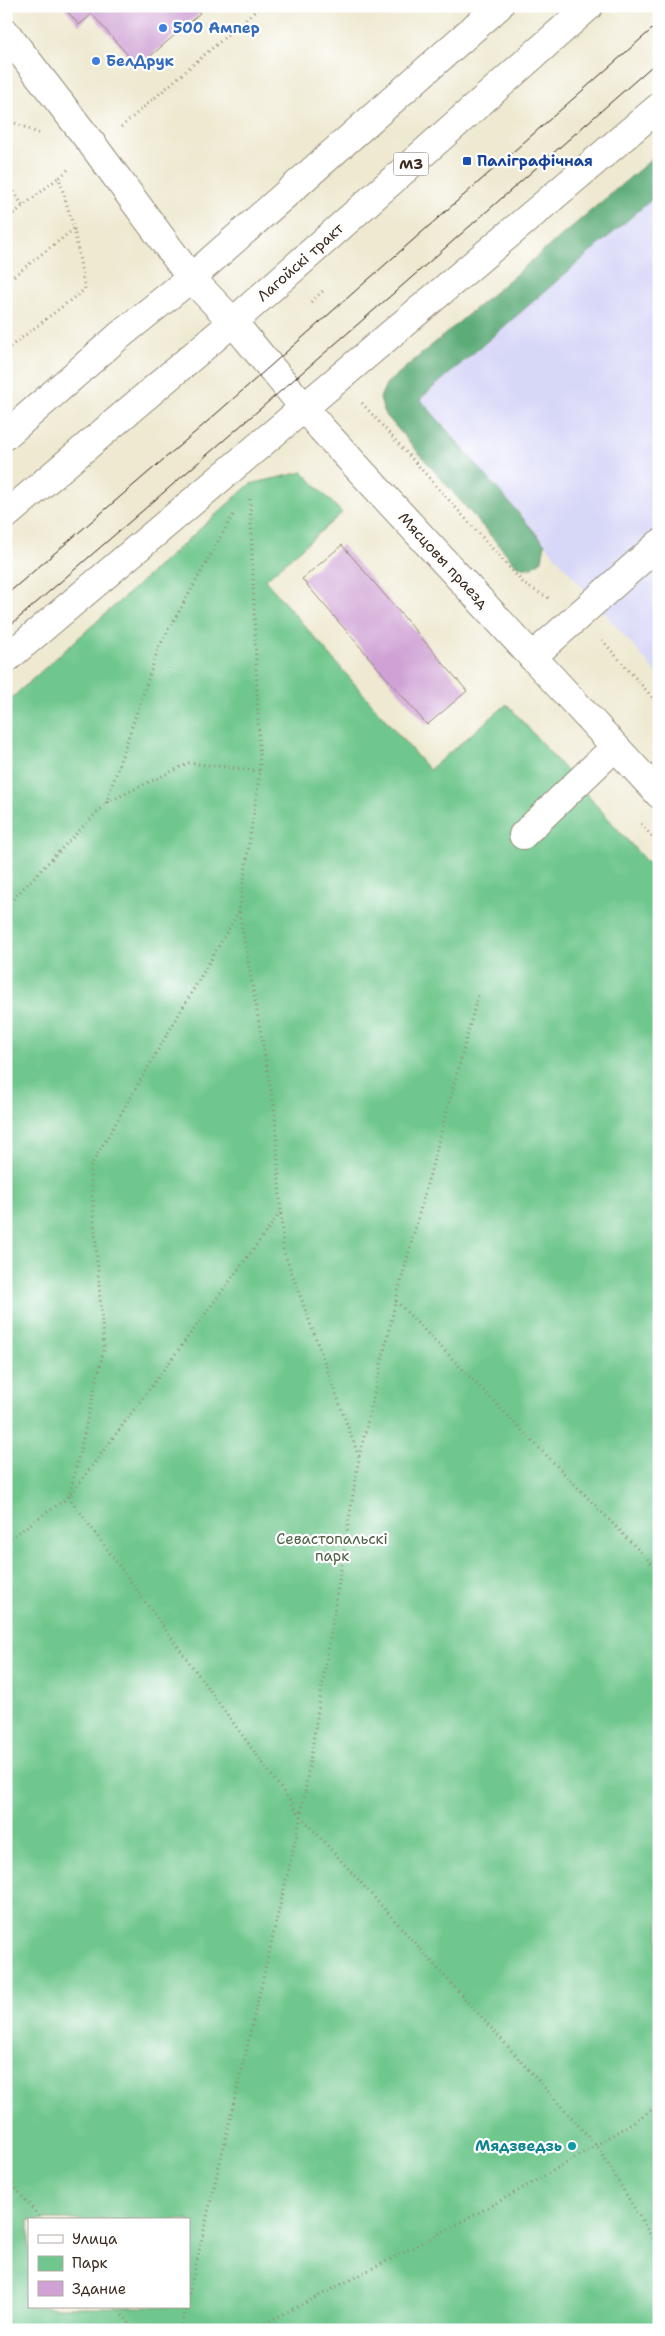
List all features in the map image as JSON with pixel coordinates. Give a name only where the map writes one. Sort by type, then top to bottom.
[{"type":"main road","points":[[6,435],[119,336],[191,278],[499,6]]},
{"type":"main road","name":"Лагойскі тракт","points":[[6,515],[233,322],[589,6]]},
{"type":"main road","name":"Мясцовы праезд","points":[[6,33],[96,148],[191,278],[233,322],[304,408],[659,794]]},
{"type":"main road","points":[[6,659],[659,107]]},
{"type":"main road","points":[[532,657],[659,544]]},
{"type":"main road","points":[[523,835],[615,746]]},
{"type":"path","points":[[121,128],[261,6]]},
{"type":"path","points":[[6,220],[73,166]]},
{"type":"path","points":[[6,350],[85,288],[74,229],[59,178]]},
{"type":"path","points":[[6,179],[23,206]]},
{"type":"path","points":[[6,282],[74,229]]},
{"type":"path","points":[[357,397],[525,585],[580,614],[659,705]]},
{"type":"path","points":[[250,494],[260,771],[239,911],[276,1112],[283,1249],[360,1458]]},
{"type":"path","points":[[106,803],[159,647],[236,509]]},
{"type":"path","points":[[6,906],[106,803],[189,763],[260,771]]},
{"type":"path","points":[[640,823],[659,844]]},
{"type":"path","points":[[239,911],[90,1167],[104,1349],[69,1497],[300,1816],[597,2146],[659,2249]]},
{"type":"path","points":[[190,2290],[300,1816],[360,1458],[396,1300],[478,995]]},
{"type":"path","points":[[6,1541],[69,1497],[281,1212]]},
{"type":"path","points":[[396,1300],[659,1570]]},
{"type":"path","points":[[252,2330],[480,2212],[597,2146],[659,2105]]},
{"type":"path","points":[[6,2177],[40,2218]]},
{"type":"path","points":[[117,2308],[135,2330]]},
{"type":"path","points":[[180,2330],[186,2308]]},
{"type":"shaded area","points":[[659,193],[659,676],[420,399]]},
{"type":"green space","points":[[659,153],[659,193],[420,399],[545,544],[542,560],[531,568],[517,566],[384,413],[380,398],[386,384]]},
{"type":"green space","name":"Севастопальскі парк","points":[[303,472],[342,513],[265,580],[429,770],[507,704],[659,876],[659,2330],[6,2330],[6,703],[250,484]]},
{"type":"building","points":[[63,6],[194,6],[200,13],[138,67],[92,14],[79,25]]},
{"type":"building","points":[[342,545],[467,691],[427,725],[302,579]]},
{"type":"tram line","points":[[6,595],[200,428],[659,23]]},
{"type":"tram line","points":[[6,629],[659,60]]},
{"type":"place","name":"500 Ампер","points":[[163,28]]},
{"type":"place","name":"БелДрук","points":[[96,61]]},
{"type":"place","name":"Паліграфічная","points":[[467,161]]},
{"type":"place","name":"Мядзведзь","points":[[572,2146]]}]
